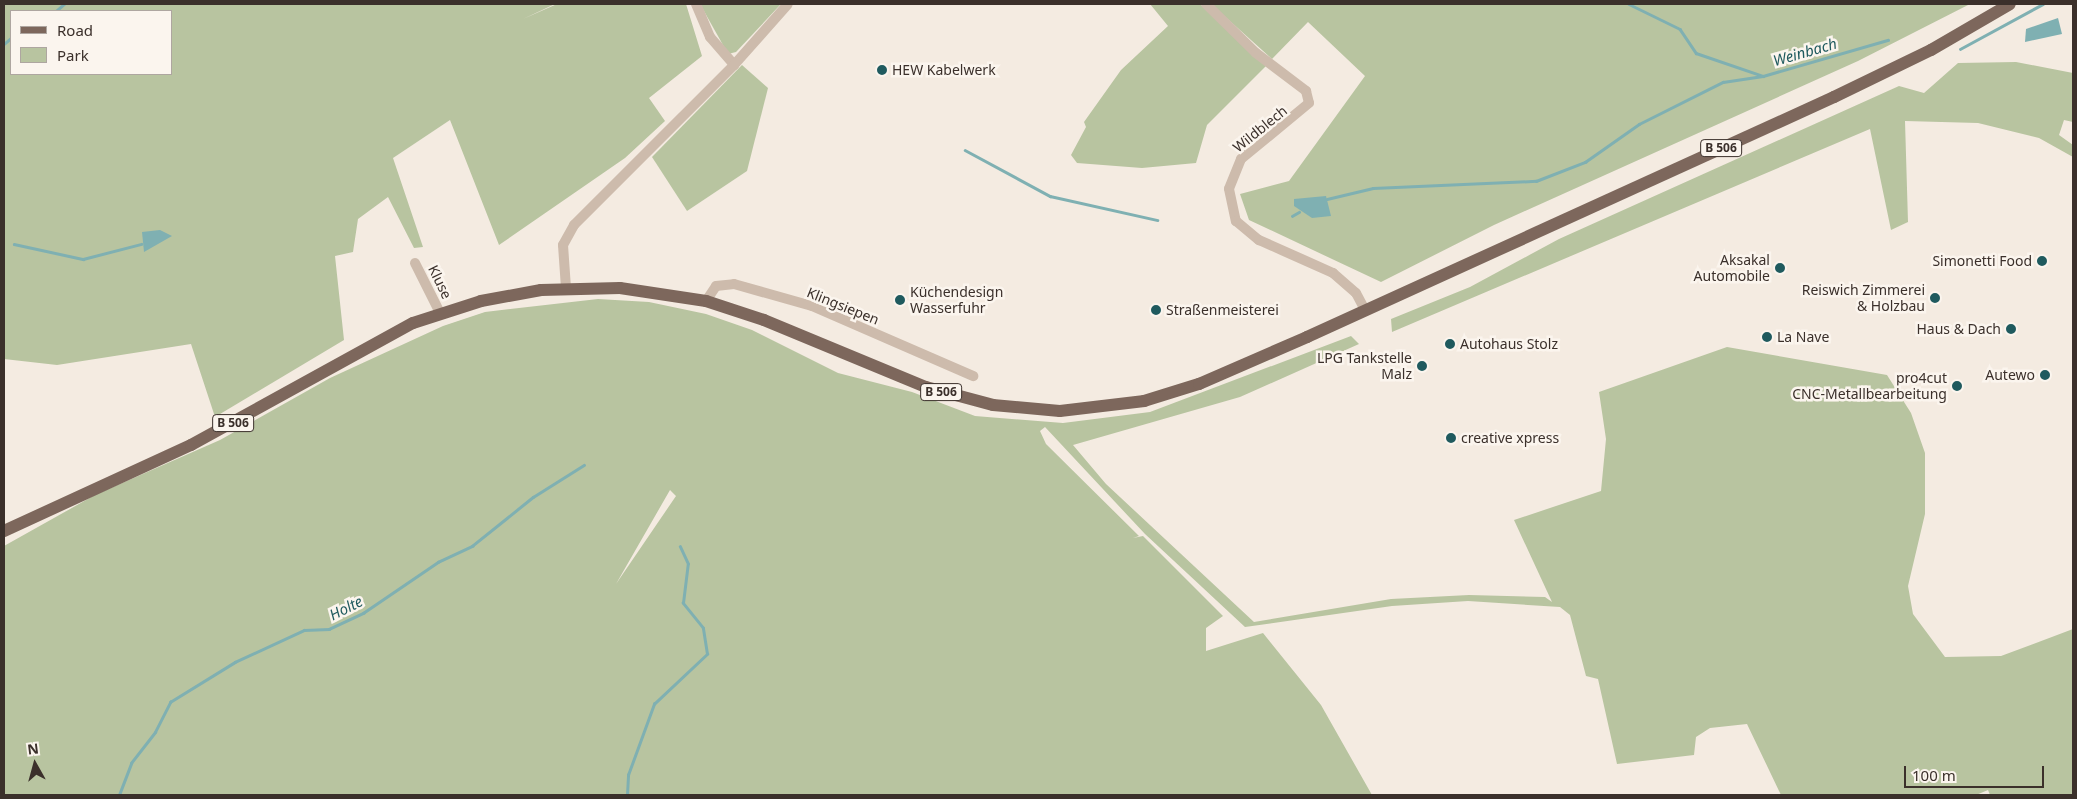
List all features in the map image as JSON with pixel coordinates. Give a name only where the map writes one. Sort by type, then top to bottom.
[{"type":"main road","name":"B 506","points":[[4,532],[191,445],[375,342],[440,313],[490,299],[566,288],[646,290],[706,301],[954,396],[1002,406],[1060,410],[1123,405],[1172,393],[1366,310],[1895,68],[2010,4]]},
{"type":"street","points":[[696,4],[710,37],[734,65]]},
{"type":"street","points":[[566,288],[566,237],[734,65],[788,4]]},
{"type":"street","name":"Wildblech","points":[[1206,4],[1256,53],[1306,91],[1309,103],[1241,159],[1229,189],[1236,221],[1258,240],[1333,273],[1356,293],[1366,310]]},
{"type":"street","name":"Kluse","points":[[415,263],[440,313]]},
{"type":"street","name":"Klingsiepen","points":[[706,301],[716,286],[734,284],[812,306],[974,376]]},
{"type":"green space","points":[[4,4],[555,4],[523,19],[557,4],[686,4],[702,56],[649,98],[665,121],[625,158],[499,245],[450,120],[393,158],[423,247],[414,248],[388,197],[358,219],[353,252],[335,256],[344,340],[215,417],[191,344],[57,365],[4,359]]},
{"type":"green space","points":[[700,4],[781,4],[736,52],[728,54]]},
{"type":"green space","points":[[1150,4],[1200,4],[1267,65],[1207,125],[1196,163],[1142,168],[1077,163],[1071,155],[1086,127],[1084,122],[1121,70],[1168,26]]},
{"type":"green space","points":[[1211,4],[1970,4],[1858,61],[1494,225],[1381,282],[1249,220],[1240,194],[1289,181],[1365,76],[1308,22],[1272,59]]},
{"type":"green space","points":[[2016,62],[2073,73],[2073,122],[2064,120],[2059,135],[2073,145],[2073,157],[2039,138],[1978,123],[1905,121],[1908,222],[1891,230],[1870,129],[1392,332],[1391,319],[1470,287],[1559,239],[1899,86],[1924,93],[1958,63]]},
{"type":"green space","points":[[742,65],[768,88],[747,171],[687,211],[652,157]]},
{"type":"green space","points":[[598,299],[649,302],[706,314],[752,330],[838,373],[912,392],[975,416],[1063,423],[1150,412],[1351,336],[1359,344],[1240,397],[1073,445],[1106,484],[1254,622],[1391,599],[1469,595],[1545,597],[1552,602],[1514,520],[1601,491],[1606,439],[1599,392],[1727,347],[1887,375],[1911,413],[1925,453],[1925,514],[1908,586],[1913,614],[1945,657],[2001,656],[2073,629],[2073,795],[1990,795],[1988,790],[1976,795],[1781,795],[1747,724],[1710,728],[1696,737],[1694,755],[1617,764],[1598,679],[1586,676],[1570,615],[1560,607],[1468,601],[1392,606],[1245,627],[1145,534],[1045,427],[1040,431],[1046,444],[1139,536],[1133,538],[1143,536],[1223,616],[1206,628],[1206,651],[1263,633],[1321,705],[1372,795],[4,795],[4,546],[95,495],[220,440],[330,378],[443,326],[485,312]],"holes":[[[670,490],[676,496],[616,584]]]},
{"type":"water","points":[[2058,18],[2062,34],[2025,42],[2026,29]]},
{"type":"water","points":[[1326,196],[1331,216],[1312,218],[1294,206],[1294,199]]},
{"type":"water","points":[[160,230],[172,236],[144,252],[142,232]]},
{"type":"waterway","points":[[57,10],[64,4]]},
{"type":"waterway","name":"Weinbach","points":[[1629,4],[1680,29],[1696,53],[1763,76],[1888,40]]},
{"type":"waterway","name":"Weinbach","points":[[1960,49],[2043,4]]},
{"type":"waterway","points":[[4,44],[10,39]]},
{"type":"waterway","points":[[1327,199],[1373,188],[1536,181],[1585,162],[1639,124],[1723,82],[1763,76]]},
{"type":"waterway","points":[[965,150],[1050,196],[1157,220]]},
{"type":"waterway","points":[[1292,216],[1299,212]]},
{"type":"waterway","points":[[14,244],[83,259],[141,244]]},
{"type":"waterway","name":"Holte","points":[[119,795],[131,763],[155,732],[170,702],[235,662],[304,630],[329,629],[363,613],[438,562],[472,546],[533,497],[584,465]]},
{"type":"waterway","points":[[627,795],[628,775],[654,704],[707,654],[703,628],[683,603],[688,564],[680,547]]},
{"type":"place","name":"HEW Kabelwerk","points":[[882,70]]},
{"type":"place","name":"Simonetti Food","points":[[2042,261]]},
{"type":"place","name":"Aksakal Automobile","points":[[1780,268]]},
{"type":"place","name":"Reiswich Zimmerei & Holzbau","points":[[1935,298]]},
{"type":"place","name":"Küchendesign Wasserfuhr","points":[[900,300]]},
{"type":"place","name":"Straßenmeisterei","points":[[1156,310]]},
{"type":"place","name":"Haus & Dach","points":[[2011,329]]},
{"type":"place","name":"La Nave","points":[[1767,337]]},
{"type":"place","name":"Autohaus Stolz","points":[[1450,344]]},
{"type":"place","name":"LPG Tankstelle Malz","points":[[1422,366]]},
{"type":"place","name":"Autewo","points":[[2045,375]]},
{"type":"place","name":"pro4cut CNC-Metallbearbeitung","points":[[1957,386]]},
{"type":"place","name":"creative xpress","points":[[1451,438]]}]
